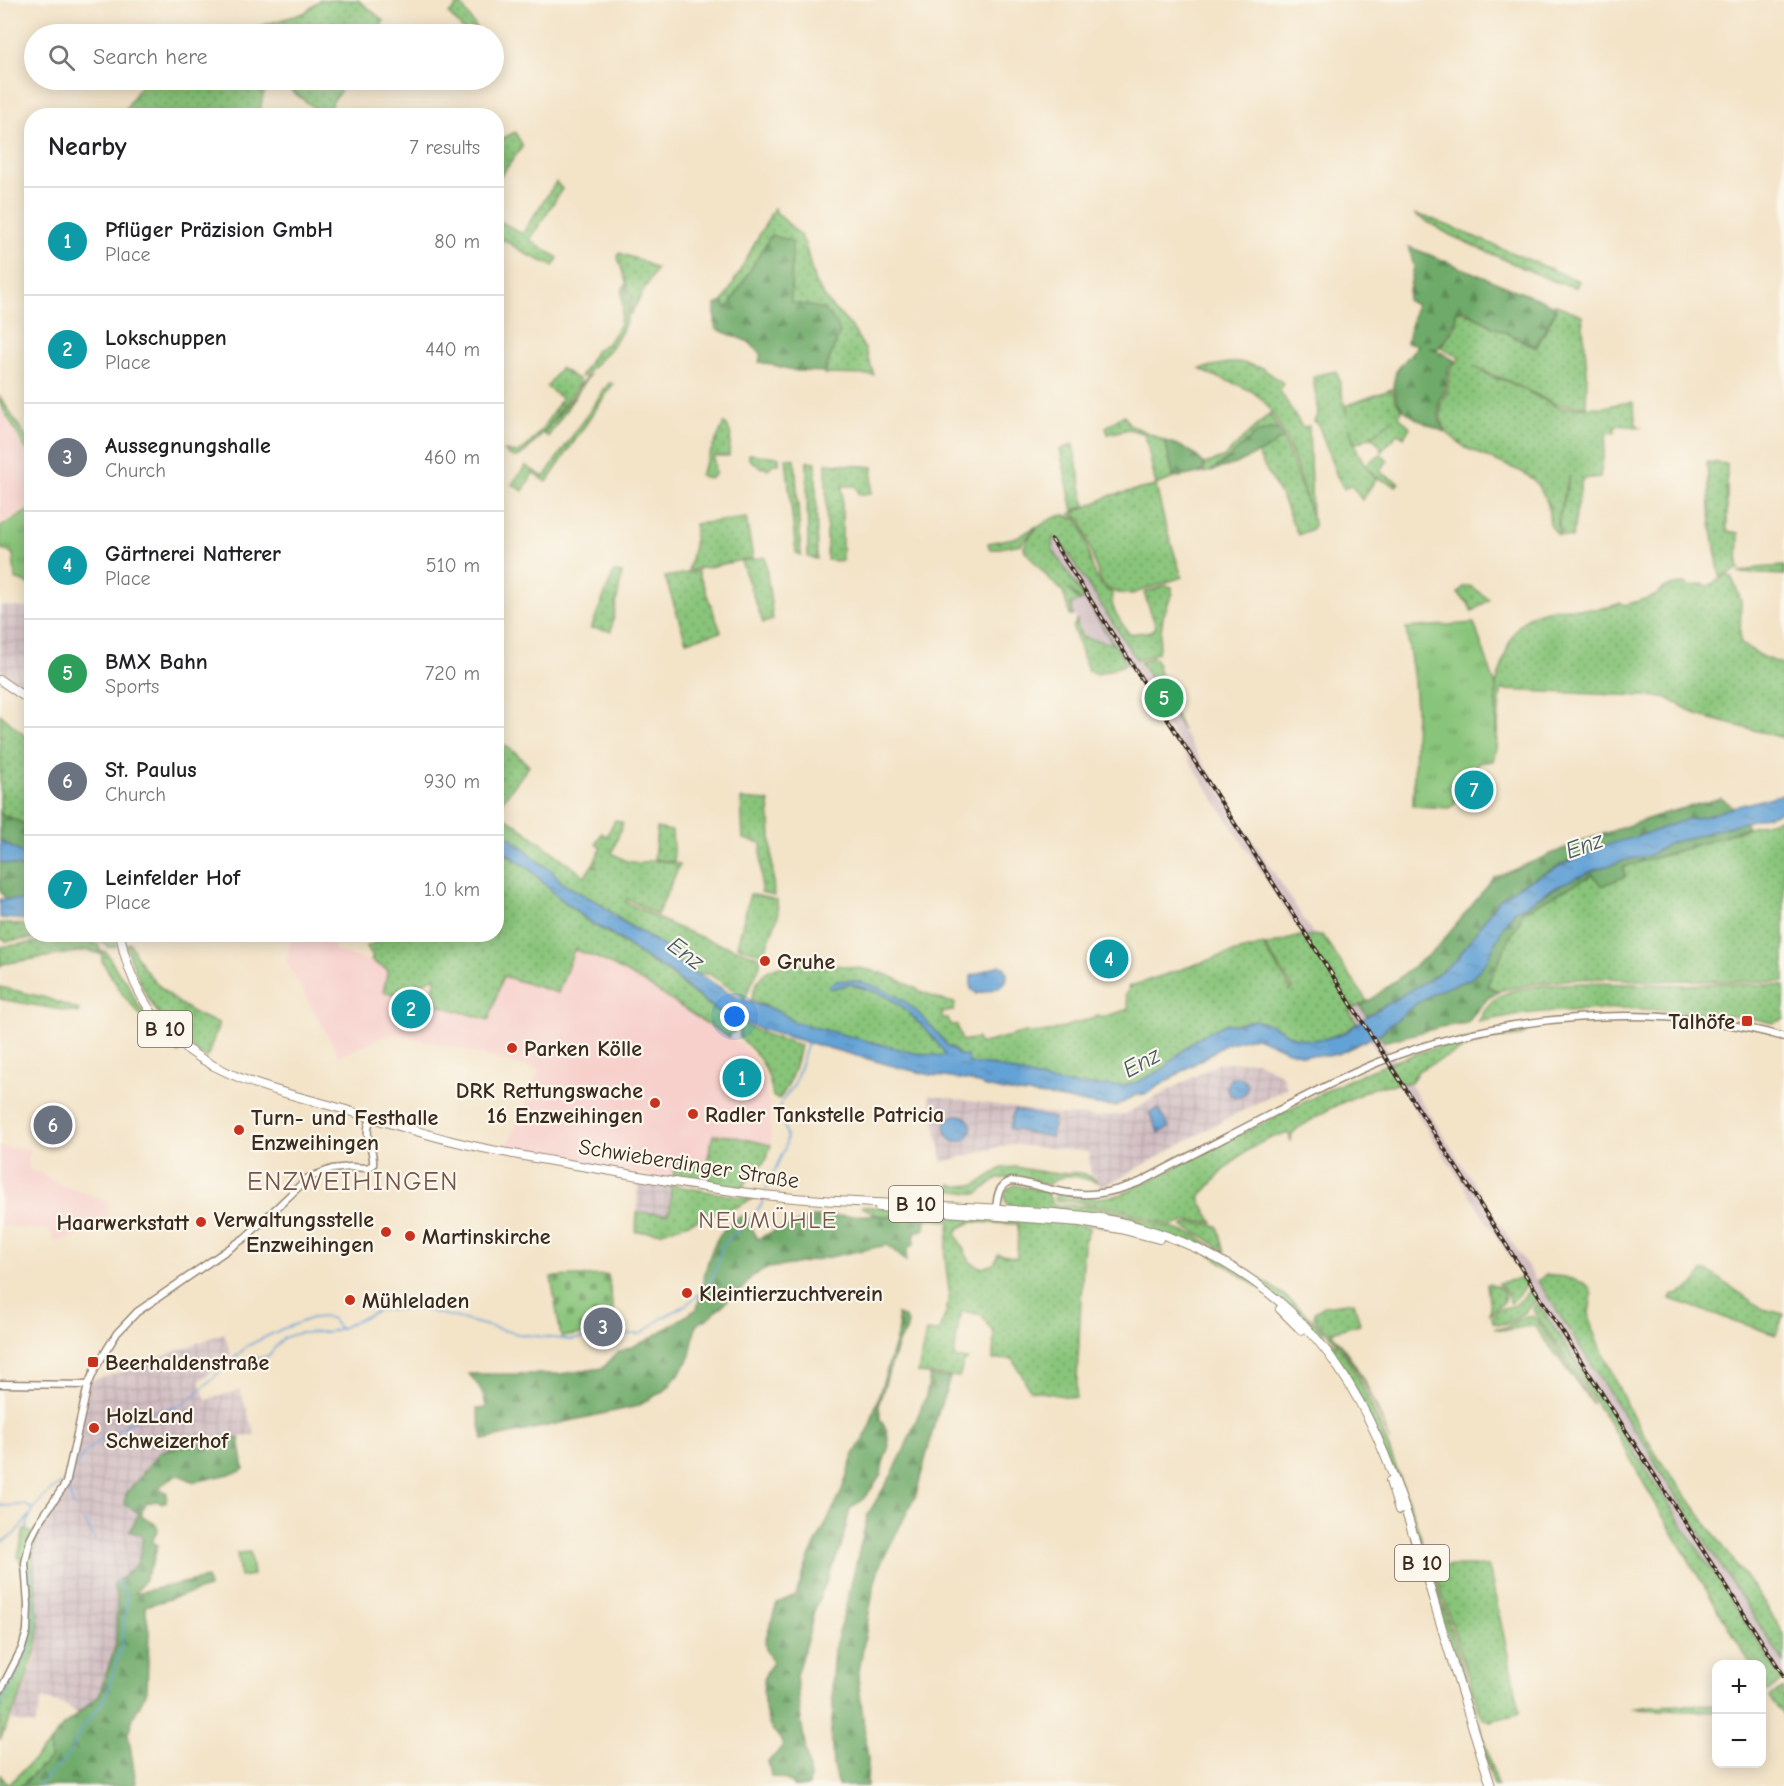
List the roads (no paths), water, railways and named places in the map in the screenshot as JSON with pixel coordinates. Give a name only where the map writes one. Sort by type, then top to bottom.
[{"type":"main road","points":[[0,680],[24,696]]},
{"type":"main road","name":"Schwieberdinger Straße","points":[[122,942],[129,970],[145,1004],[165,1030],[189,1051],[253,1083],[456,1142],[670,1182],[769,1196],[836,1202],[872,1202],[992,1213]]},
{"type":"main road","name":"B 10","points":[[992,1213],[1039,1211],[1096,1218],[1145,1229],[1177,1240],[1210,1255],[1253,1281],[1282,1304],[1316,1338],[1336,1363],[1362,1404],[1390,1468],[1491,1786]]},
{"type":"main road","name":"B 10","points":[[992,1213],[1108,1226],[1174,1244],[1219,1265],[1255,1288],[1282,1310],[1323,1354],[1341,1379],[1368,1428],[1390,1482],[1485,1786]]},
{"type":"street","points":[[992,1213],[1000,1188],[1009,1182],[1020,1182],[1081,1195],[1120,1190],[1140,1182],[1310,1094],[1379,1062],[1481,1032],[1555,1020],[1630,1017],[1711,1023],[1784,1037]]},
{"type":"street","points":[[0,1691],[22,1648],[27,1631],[25,1563],[30,1540],[64,1486],[88,1385],[106,1348],[130,1318],[246,1237],[303,1181],[325,1171],[345,1167],[368,1168],[373,1165],[374,1159],[368,1133],[368,1124],[372,1118]]},
{"type":"street","points":[[0,1384],[88,1385]]},
{"type":"water","points":[[1784,794],[1784,811],[1670,843],[1650,855],[1597,869],[1546,892],[1515,910],[1503,927],[1486,962],[1470,979],[1438,991],[1417,1003],[1379,1034],[1340,1053],[1328,1056],[1303,1055],[1259,1038],[1249,1038],[1226,1044],[1146,1094],[1136,1095],[1117,1106],[1009,1092],[971,1081],[897,1067],[763,1030],[717,1010],[671,973],[593,924],[556,895],[528,868],[504,852],[504,834],[552,871],[563,884],[599,903],[620,920],[670,950],[677,961],[696,974],[735,997],[780,1012],[794,1022],[914,1053],[941,1056],[945,1053],[903,1007],[882,994],[850,984],[830,989],[828,986],[846,980],[856,981],[879,988],[907,1003],[930,1024],[949,1048],[958,1055],[967,1056],[969,1063],[995,1066],[1047,1081],[1076,1085],[1119,1086],[1138,1082],[1165,1068],[1199,1037],[1225,1024],[1254,1020],[1272,1025],[1293,1037],[1309,1040],[1324,1039],[1345,1033],[1367,1016],[1435,976],[1457,959],[1497,902],[1519,886],[1599,847]]},
{"type":"water","points":[[0,840],[24,856],[24,869],[21,867],[0,862]]},
{"type":"water","points":[[0,899],[24,901],[24,920],[0,918]]},
{"type":"water","points":[[1000,965],[1005,968],[1007,975],[1004,984],[977,994],[971,989],[971,976]]},
{"type":"water","points":[[1237,1077],[1244,1080],[1247,1087],[1244,1094],[1237,1097],[1230,1094],[1227,1087],[1230,1080]]},
{"type":"water","points":[[1159,1108],[1169,1128],[1159,1133],[1149,1113]]},
{"type":"water","points":[[1014,1110],[1054,1118],[1051,1137],[1010,1129]]},
{"type":"water","points":[[958,1115],[967,1119],[971,1128],[967,1137],[958,1141],[949,1137],[945,1128],[949,1119]]},
{"type":"waterway","points":[[765,1191],[785,1148],[787,1136],[780,1109],[782,1101],[794,1085],[808,1043]]},
{"type":"waterway","points":[[229,1362],[249,1361],[268,1356],[283,1338],[299,1333],[339,1329],[379,1310],[419,1309],[518,1334],[570,1340],[607,1335],[641,1334],[662,1318],[687,1304],[708,1286],[722,1246],[750,1219],[764,1198]]},
{"type":"waterway","points":[[71,1473],[83,1455],[96,1443],[145,1414],[179,1406],[196,1394],[247,1346],[312,1318],[332,1319],[339,1328]]},
{"type":"waterway","points":[[71,1474],[69,1487],[75,1507]]},
{"type":"waterway","points":[[27,1531],[30,1516],[39,1502],[64,1481]]},
{"type":"waterway","points":[[0,1504],[1,1506],[25,1505],[33,1509]]},
{"type":"waterway","points":[[0,1542],[13,1535],[30,1515]]},
{"type":"waterway","points":[[84,1521],[95,1540]]},
{"type":"waterway","points":[[0,1708],[28,1653],[34,1626],[31,1567]]},
{"type":"waterway","points":[[38,1786],[68,1757],[82,1729],[106,1697],[122,1643],[127,1597],[116,1579]]},
{"type":"railway","points":[[1052,540],[1784,1676]]},
{"type":"place","name":"BMX Bahn","points":[[1164,698]]},
{"type":"place","name":"Leinfelder Hof","points":[[1474,790]]},
{"type":"place","name":"Gärtnerei Natterer","points":[[1109,959]]},
{"type":"place","name":"Gruhe","points":[[765,961]]},
{"type":"place","name":"Lokschuppen","points":[[411,1009]]},
{"type":"place","name":"Talhöfe","points":[[1747,1021]]},
{"type":"place","name":"Parken Kölle","points":[[512,1048]]},
{"type":"place","name":"Pflüger Präzision GmbH","points":[[742,1078]]},
{"type":"place","name":"DRK Rettungswache 16 Enzweihingen","points":[[655,1103]]},
{"type":"place","name":"Radler Tankstelle Patricia","points":[[693,1114]]},
{"type":"place","name":"St. Paulus","points":[[53,1125]]},
{"type":"place","name":"Turn- und Festhalle Enzweihingen","points":[[239,1130]]},
{"type":"place","name":"Haarwerkstatt","points":[[201,1222]]},
{"type":"place","name":"Verwaltungsstelle Enzweihingen","points":[[386,1232]]},
{"type":"place","name":"Martinskirche","points":[[410,1236]]},
{"type":"place","name":"Kleintierzuchtverein","points":[[687,1293]]},
{"type":"place","name":"Mühleladen","points":[[350,1300]]},
{"type":"place","name":"Aussegnungshalle","points":[[603,1327]]},
{"type":"place","name":"Beerhaldenstraße","points":[[93,1362]]},
{"type":"place","name":"HolzLand Schweizerhof","points":[[94,1428]]},
{"type":"district","name":"ENZWEIHINGEN","points":[[353,1181]]},
{"type":"district","name":"NEUMÜHLE","points":[[768,1220]]},
{"type":"water label","name":"Enz","points":[[1584,845]]},
{"type":"water label","name":"Enz","points":[[686,953]]},
{"type":"water label","name":"Enz","points":[[1141,1062]]}]
